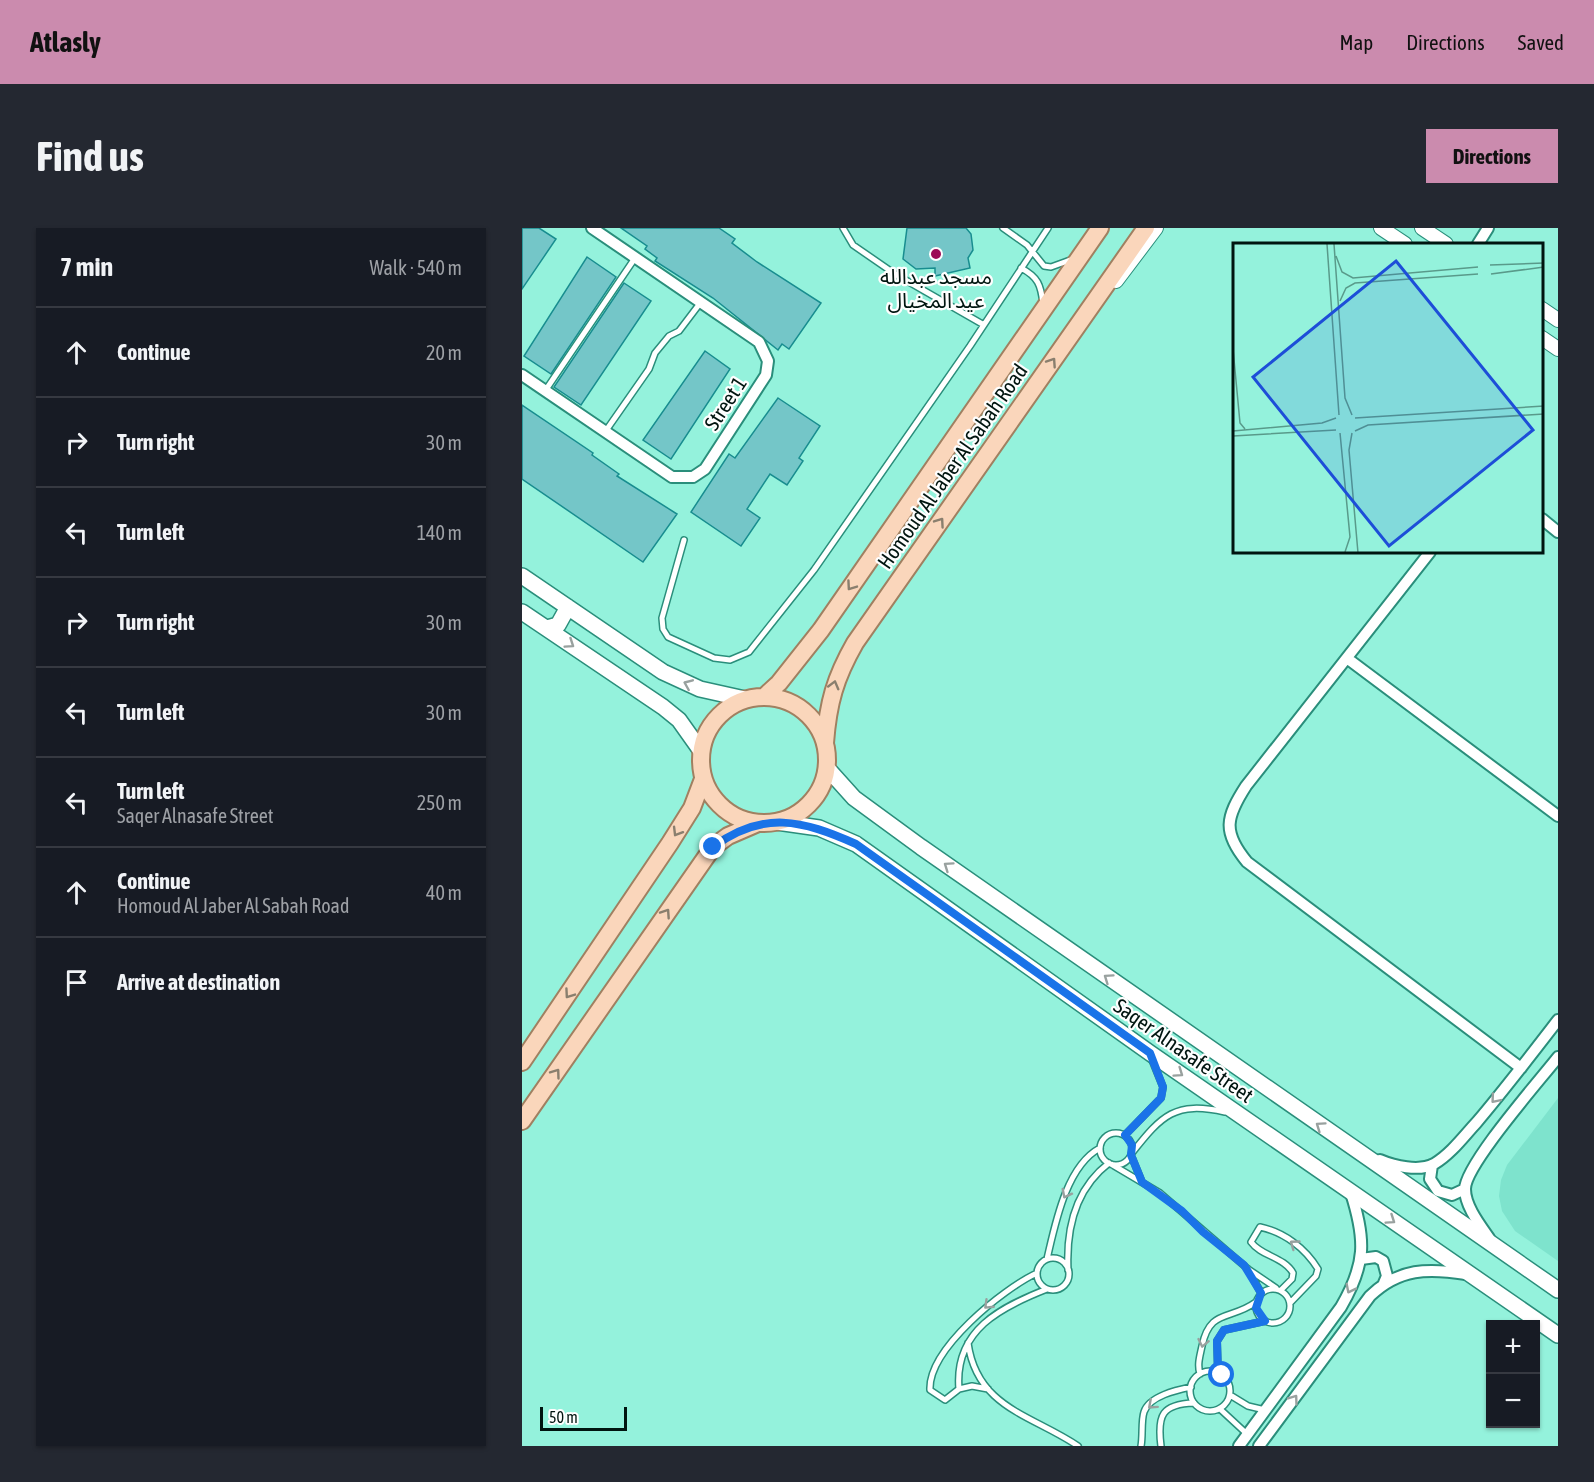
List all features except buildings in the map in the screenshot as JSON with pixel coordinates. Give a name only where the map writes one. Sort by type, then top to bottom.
[{"type":"main road","name":"Homoud Al Jaber Al Sabah Road","points":[[765,696],[779,683],[820,630],[1100,228]]},
{"type":"main road","name":"Homoud Al Jaber Al Sabah Road","points":[[825,742],[828,709],[837,675],[855,643],[1146,228]]},
{"type":"main road","points":[[522,576],[663,672],[686,684],[745,699]]},
{"type":"main road","points":[[547,628],[558,625],[568,607]]},
{"type":"main road","points":[[522,612],[663,707],[679,720],[700,751]]},
{"type":"main road","points":[[765,696],[785,700],[802,710],[816,724],[825,742],[827,768],[821,787],[811,803],[796,815],[777,822],[758,823],[740,819],[724,809],[711,796],[703,779],[700,751],[708,728],[724,710],[745,699],[765,696]]},
{"type":"main road","name":"Saqer Alnasafe Street","points":[[827,768],[854,798],[921,848],[1558,1290]]},
{"type":"main road","points":[[522,1062],[670,843],[692,808],[703,779]]},
{"type":"main road","name":"Saqer Alnasafe Street","points":[[777,822],[819,828],[856,844],[1150,1053],[1558,1335]]},
{"type":"main road","points":[[522,1121],[713,847],[728,836],[758,823]]},
{"type":"street","name":"Street 1","points":[[522,375],[672,477],[693,477],[705,470],[762,381],[768,361],[759,342],[592,228]]},
{"type":"street","points":[[1084,315],[1130,265],[1156,228]]},
{"type":"street","points":[[1381,228],[1404,243]]},
{"type":"street","points":[[1422,228],[1444,243]]},
{"type":"street","points":[[1479,243],[1488,228]]},
{"type":"street","points":[[1543,310],[1558,320]]},
{"type":"street","points":[[1543,339],[1558,350]]},
{"type":"street","points":[[1543,520],[1558,532]]},
{"type":"street","points":[[1428,554],[1237,800],[1230,815],[1229,832],[1234,847],[1247,862],[1521,1068]]},
{"type":"street","points":[[1348,658],[1558,816]]},
{"type":"street","points":[[1354,1150],[1392,1165],[1416,1167],[1432,1165],[1463,1138],[1558,1020]]},
{"type":"street","points":[[1494,1246],[1474,1217],[1465,1189],[1473,1166],[1558,1057]]},
{"type":"street","points":[[1432,1165],[1430,1179],[1438,1191],[1452,1195],[1465,1189]]},
{"type":"street","points":[[1239,1446],[1341,1307],[1353,1286],[1361,1259],[1363,1239],[1351,1192]]},
{"type":"street","points":[[1361,1259],[1376,1257],[1383,1261],[1387,1268],[1384,1283]]},
{"type":"street","points":[[1259,1446],[1370,1296],[1384,1283],[1417,1269],[1470,1274]]},
{"type":"lane","points":[[843,228],[853,245],[895,274],[984,325]]},
{"type":"lane","points":[[1003,228],[1032,250],[1044,266],[1052,267],[1081,257]]},
{"type":"lane","points":[[684,540],[662,618],[663,629],[673,640],[714,658],[730,660],[743,656],[783,610],[813,570],[984,325],[1048,228]]},
{"type":"lane","points":[[545,391],[636,258]]},
{"type":"lane","points":[[1021,268],[1036,277],[1041,285],[1043,312]]},
{"type":"lane","points":[[605,432],[649,369],[655,353],[669,336],[679,331],[701,302]]},
{"type":"lane","points":[[1125,1135],[1161,1098],[1163,1087],[1150,1053]]},
{"type":"lane","points":[[959,1389],[958,1379],[968,1343],[982,1323],[1004,1307],[1047,1289],[1062,1287],[1068,1280],[1067,1243],[1076,1206],[1090,1179],[1110,1163],[1124,1162],[1158,1122],[1174,1111],[1186,1108],[1235,1111]]},
{"type":"lane","points":[[1047,1289],[1040,1283],[1037,1274],[1040,1264],[1047,1259],[1059,1206],[1079,1169],[1092,1152],[1100,1148],[1107,1135],[1117,1133],[1125,1135],[1132,1145],[1131,1154],[1142,1182]]},
{"type":"lane","points":[[1100,1148],[1102,1157],[1182,1211],[1203,1232],[1248,1269],[1279,1289],[1290,1303]]},
{"type":"lane","points":[[1141,1446],[1144,1411],[1150,1404],[1173,1391],[1191,1387],[1200,1374],[1198,1366],[1205,1329],[1213,1319],[1244,1311],[1256,1302],[1261,1293],[1279,1289],[1292,1279],[1293,1273],[1270,1253],[1255,1248],[1251,1242],[1260,1227],[1273,1230],[1310,1256],[1318,1269],[1316,1276],[1290,1303],[1288,1314],[1280,1321],[1265,1321],[1224,1330],[1217,1341],[1218,1373],[1228,1384],[1230,1395],[1220,1408],[1203,1410],[1194,1403],[1176,1404],[1164,1412],[1158,1428],[1161,1446]]},
{"type":"lane","points":[[1047,1259],[1063,1261],[1068,1270]]},
{"type":"lane","points":[[1248,1269],[1261,1293]]},
{"type":"lane","points":[[988,1389],[972,1386],[959,1389],[945,1400],[930,1390],[930,1381],[948,1346],[994,1299],[1037,1274]]},
{"type":"lane","points":[[1256,1302],[1257,1313],[1265,1321]]},
{"type":"lane","points":[[968,1343],[971,1365],[988,1389],[1017,1413],[1078,1446]]},
{"type":"lane","points":[[1200,1374],[1218,1373]]},
{"type":"lane","points":[[1191,1387],[1194,1403]]},
{"type":"lane","points":[[1230,1395],[1248,1406],[1265,1410]]},
{"type":"lane","points":[[1220,1408],[1247,1435]]},
{"type":"shaded area","points":[[1558,1098],[1558,1261],[1515,1231],[1502,1211],[1499,1196],[1501,1180],[1507,1165]]},
{"type":"place","name":"مسجد عبدالله عيد المخيال","points":[[936,254]]},
{"type":"route","points":[[713,847],[728,836],[758,823],[777,822],[819,828],[856,844],[1150,1053],[1163,1087],[1161,1098],[1154,1108],[1125,1135],[1132,1145],[1131,1155],[1142,1182],[1160,1193],[1244,1265],[1261,1293],[1256,1302],[1256,1308],[1260,1318],[1265,1321],[1224,1330],[1217,1341],[1218,1373],[1222,1375]]}]
